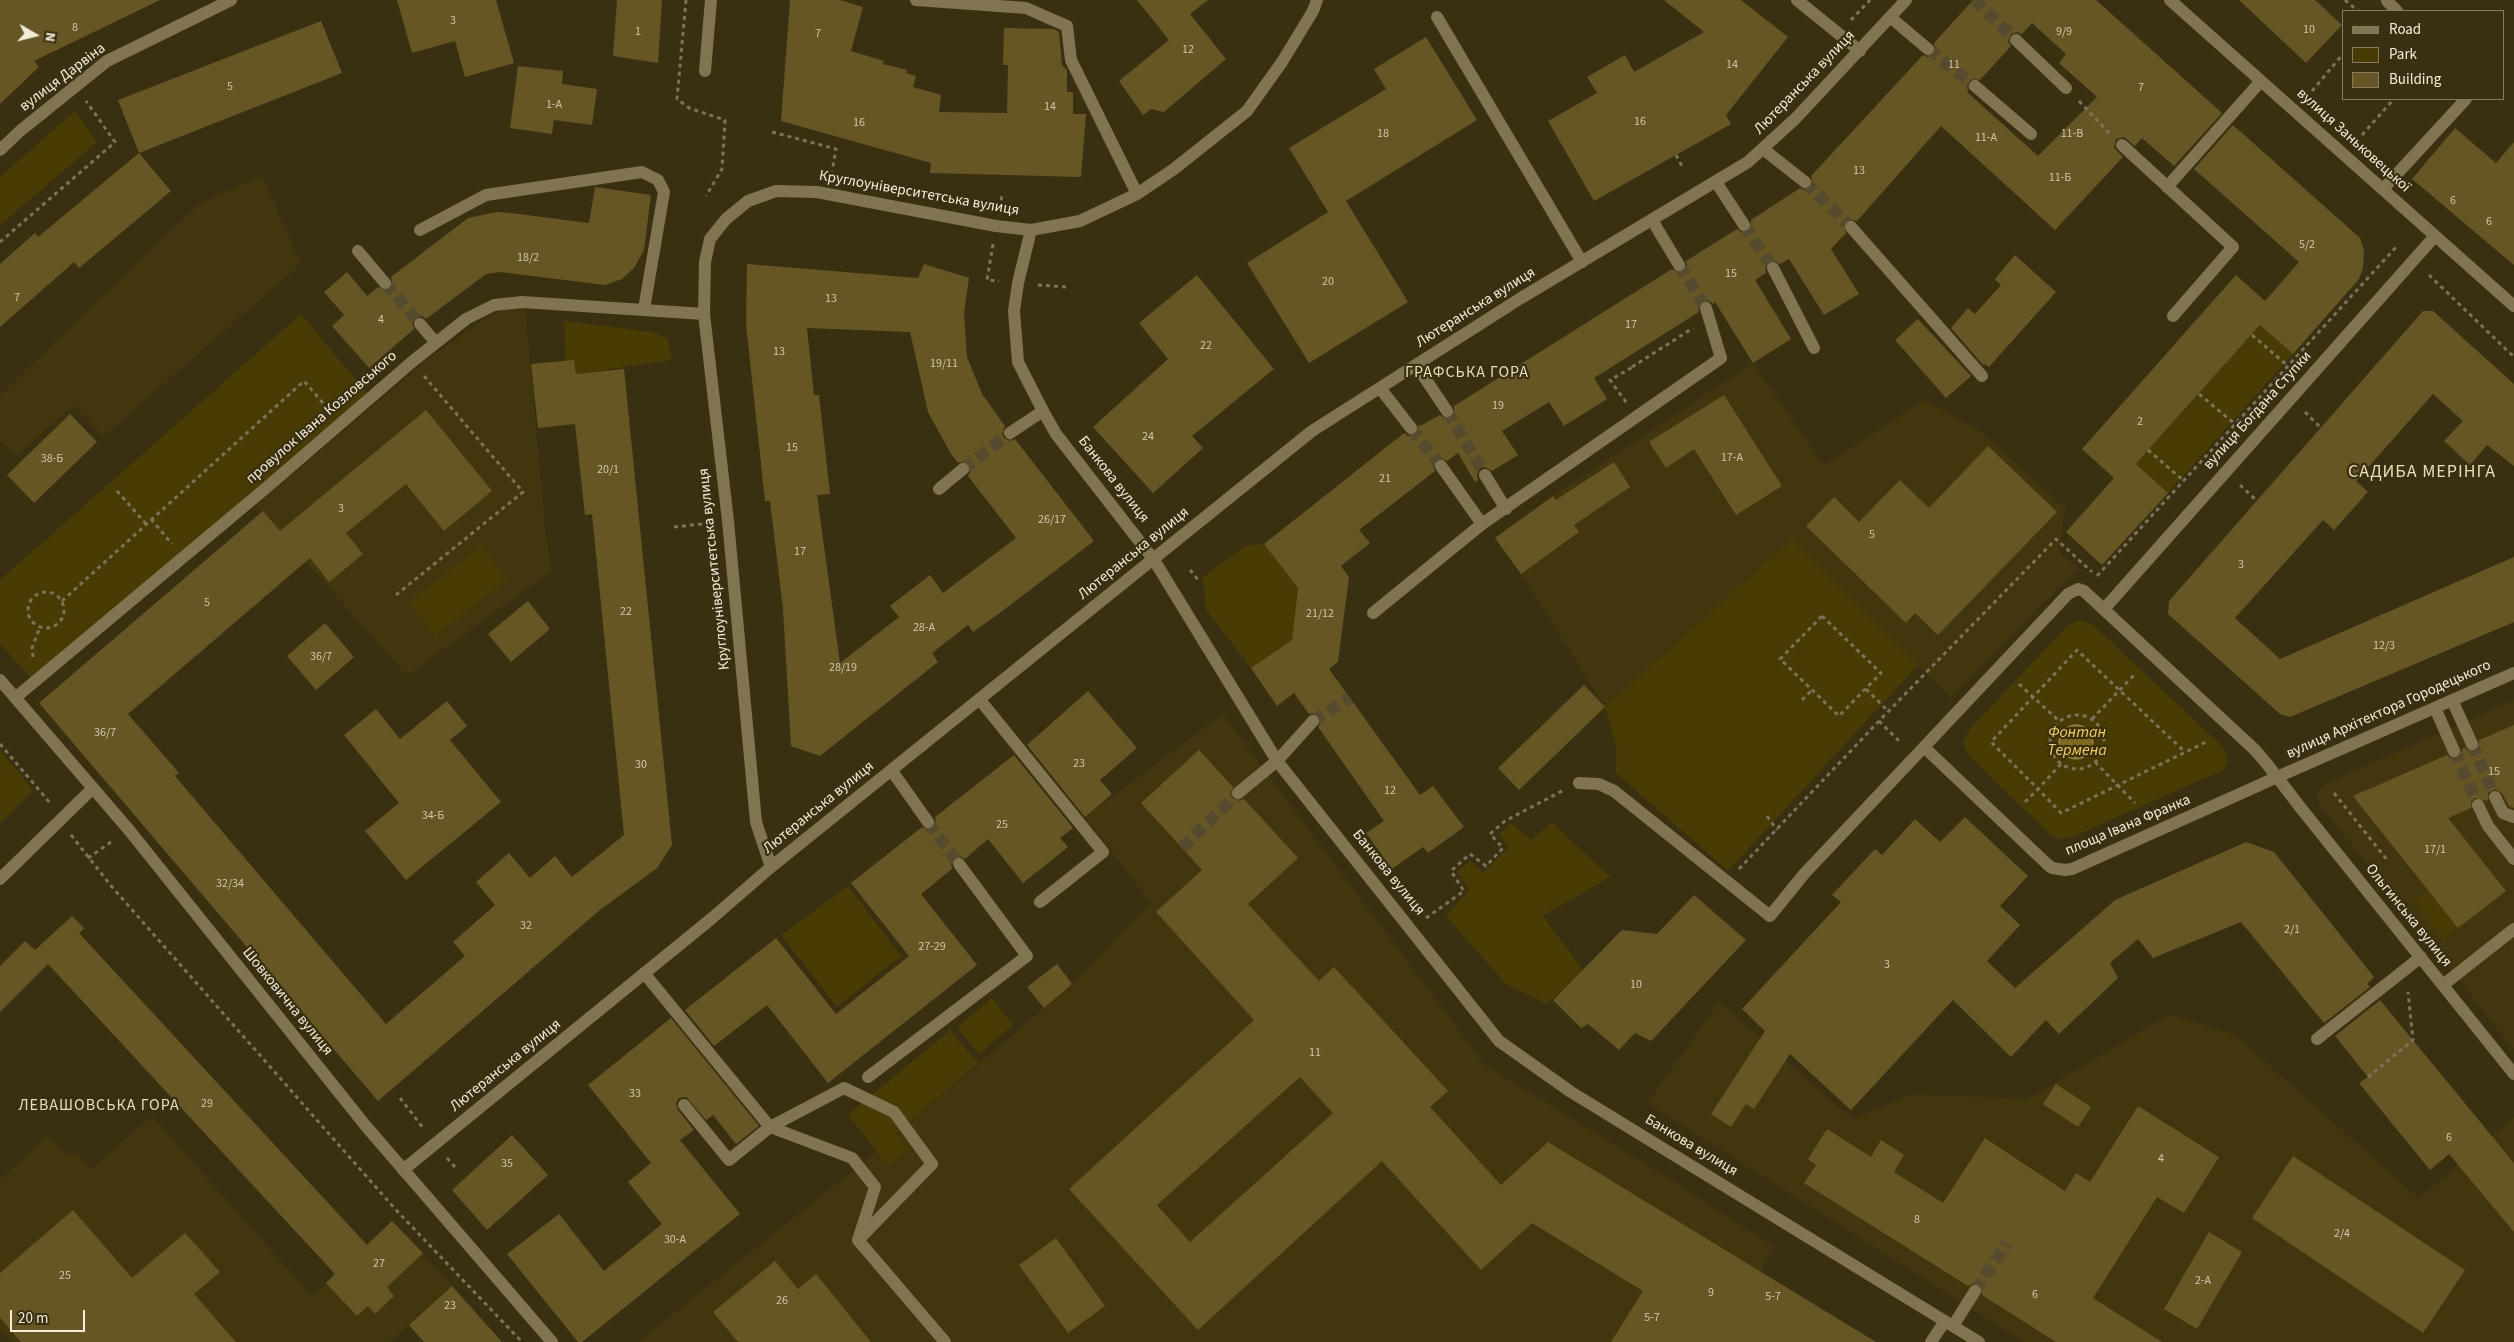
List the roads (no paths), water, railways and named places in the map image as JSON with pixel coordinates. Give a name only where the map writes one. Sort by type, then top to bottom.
[{"type":"street","name":"вулиця Дарвіна","points":[[0,150],[107,61],[231,0]]},
{"type":"street","points":[[705,70],[711,0]]},
{"type":"street","points":[[916,0],[1026,8],[1067,26],[1071,60],[1137,194]]},
{"type":"street","name":"Круглоуніверситетська вулиця","points":[[771,867],[756,822],[728,521],[704,314],[705,262],[710,239],[726,219],[748,201],[776,191],[817,192],[996,226],[1031,230],[1080,220],[1137,194],[1174,169],[1247,111],[1282,62],[1313,11],[1317,0]]},
{"type":"street","points":[[1797,0],[1860,51]]},
{"type":"street","name":"Лютеранська вулиця","points":[[404,1170],[771,867],[1312,431],[1582,262],[1748,162],[1796,118],[1906,0]]},
{"type":"street","name":"вулиця Заньковецької","points":[[2170,0],[2514,306]]},
{"type":"street","points":[[2386,2],[2397,10]]},
{"type":"street","points":[[1437,17],[1582,262]]},
{"type":"street","points":[[1890,17],[1928,49]]},
{"type":"street","points":[[2016,40],[2066,88]]},
{"type":"street","points":[[2167,187],[2261,81]]},
{"type":"street","points":[[1974,86],[2031,134]]},
{"type":"street","points":[[2383,189],[2465,100]]},
{"type":"street","points":[[2122,145],[2233,247],[2173,316]]},
{"type":"street","points":[[1763,149],[1805,182]]},
{"type":"street","points":[[420,230],[486,195],[642,172],[658,180],[664,192],[644,310]]},
{"type":"street","points":[[1716,182],[1744,225]]},
{"type":"street","points":[[1652,220],[1679,265]]},
{"type":"street","points":[[1851,227],[1982,376]]},
{"type":"street","name":"Банкова вулиця","points":[[1031,230],[1018,283],[1014,311],[1018,362],[1056,434],[1154,560],[1278,761],[1499,1041],[1571,1092],[1978,1342]]},
{"type":"street","name":"вулиця Богдана Ступки","points":[[2105,608],[2435,236]]},
{"type":"street","points":[[358,251],[385,283]]},
{"type":"street","points":[[1773,268],[1814,348]]},
{"type":"street","name":"провулок Івана Козловського","points":[[15,698],[340,422],[466,319],[494,305],[522,302],[704,314]]},
{"type":"street","points":[[1374,613],[1482,524],[1721,358],[1707,313]]},
{"type":"street","points":[[420,324],[436,343]]},
{"type":"street","points":[[1416,365],[1446,411]]},
{"type":"street","points":[[1380,388],[1411,428]]},
{"type":"street","points":[[1010,433],[1043,411]]},
{"type":"street","points":[[1441,466],[1482,524]]},
{"type":"street","points":[[939,489],[963,469]]},
{"type":"street","points":[[1486,475],[1506,509]]},
{"type":"street","points":[[1578,783],[1599,784],[1614,790],[1770,916],[1804,874],[2068,594],[2078,590],[2084,591],[2105,608],[2252,748],[2278,778]]},
{"type":"street","name":"вулиця Архітектора Городецького","points":[[2278,778],[2514,673]]},
{"type":"street","name":"Шовковична вулиця","points":[[0,680],[93,788],[365,1125],[552,1342]]},
{"type":"street","points":[[980,700],[1103,852],[1040,902]]},
{"type":"street","points":[[2452,700],[2472,744]]},
{"type":"street","points":[[2435,708],[2454,751]]},
{"type":"street","points":[[1238,793],[1278,761],[1313,721]]},
{"type":"street","name":"площа Івана Франка","points":[[1924,747],[2047,864],[2059,870],[2072,869],[2278,778]]},
{"type":"street","points":[[892,771],[928,822]]},
{"type":"street","name":"Ольгинська вулиця","points":[[2278,778],[2514,1074]]},
{"type":"street","points":[[0,879],[93,788]]},
{"type":"street","points":[[2495,798],[2503,813],[2514,817]]},
{"type":"street","points":[[2478,805],[2488,826],[2514,859]]},
{"type":"street","points":[[868,1077],[1027,956],[959,864]]},
{"type":"street","points":[[2443,985],[2514,929]]},
{"type":"street","points":[[2317,1039],[2421,957]]},
{"type":"street","points":[[644,973],[770,1127],[852,1158],[875,1187],[858,1240]]},
{"type":"street","points":[[684,1105],[729,1160],[770,1127],[844,1088],[894,1112],[932,1164],[858,1240]]},
{"type":"street","points":[[858,1240],[944,1342]]},
{"type":"street","points":[[1931,1342],[1949,1324],[1975,1291]]},
{"type":"water","name":"Фонтан Термена","points":[[2076,725],[2088,730],[2093,742],[2088,754],[2076,759],[2064,754],[2059,742],[2064,730]]},
{"type":"tunnel","points":[[1974,0],[2016,40]]},
{"type":"tunnel","points":[[1928,49],[1975,86]]},
{"type":"tunnel","points":[[1805,182],[1851,227]]},
{"type":"tunnel","points":[[1744,225],[1773,268]]},
{"type":"tunnel","points":[[1679,265],[1706,308]]},
{"type":"tunnel","points":[[385,283],[420,324]]},
{"type":"tunnel","points":[[1447,411],[1485,475]]},
{"type":"tunnel","points":[[1411,428],[1441,466]]},
{"type":"tunnel","points":[[963,469],[1010,433]]},
{"type":"tunnel","points":[[1313,721],[1350,698]]},
{"type":"tunnel","points":[[2472,744],[2495,797]]},
{"type":"tunnel","points":[[2454,751],[2478,805]]},
{"type":"tunnel","points":[[1182,848],[1238,793]]},
{"type":"tunnel","points":[[928,822],[959,864]]},
{"type":"tunnel","points":[[1975,1291],[2007,1243]]},
{"type":"district","name":"ГРАФСЬКА ГОРА","points":[[1467,373]]},
{"type":"district","name":"САДИБА МЕРІНГА","points":[[2422,473]]},
{"type":"district","name":"ЛЕВАШОВСЬКА ГОРА","points":[[99,1106]]}]
